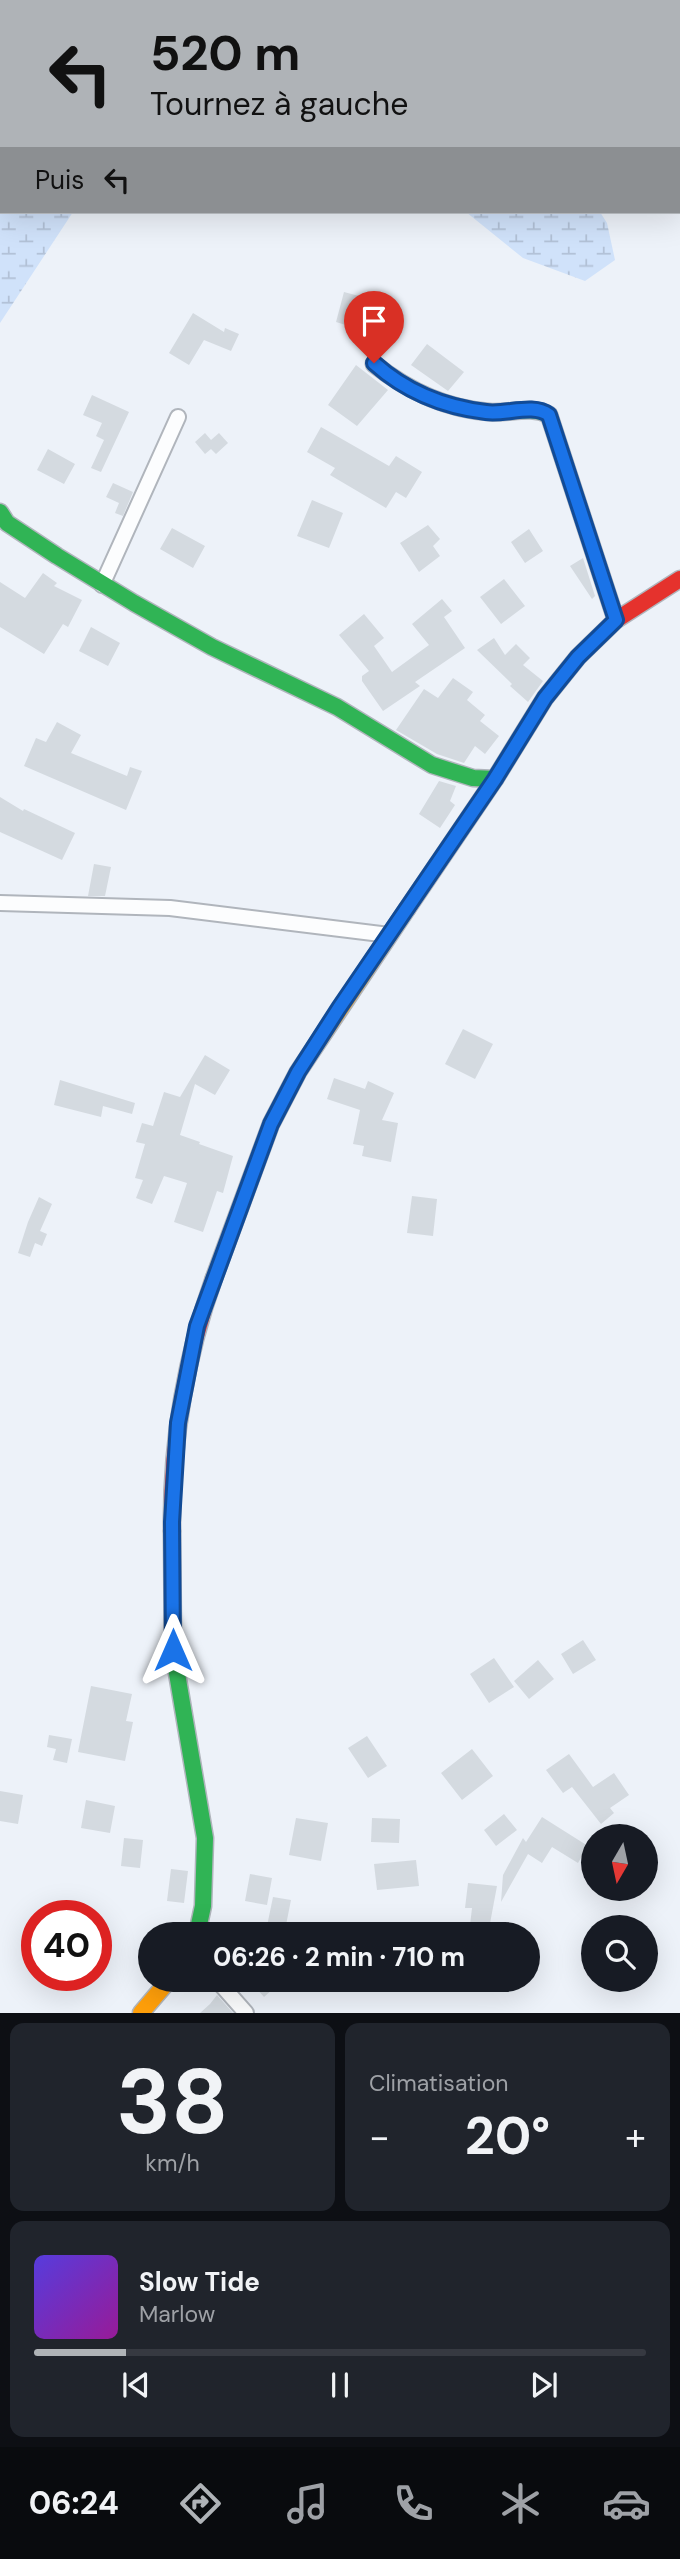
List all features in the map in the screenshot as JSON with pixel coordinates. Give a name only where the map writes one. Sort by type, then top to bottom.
[{"type":"street","points":[[374,363],[392,380],[418,394],[453,405],[487,413],[541,409],[549,415],[616,620]]},
{"type":"street","points":[[102,585],[178,417]]},
{"type":"street","points":[[0,512],[7,523],[102,585],[213,647],[339,708],[410,753],[479,780],[495,779]]},
{"type":"street","points":[[200,1922],[203,1906],[205,1838],[173,1650],[172,1522],[178,1423],[197,1326],[271,1124],[298,1072],[495,779],[545,698],[578,657],[616,620],[680,579]]},
{"type":"street","points":[[0,903],[170,908],[389,935]]},
{"type":"street","points":[[141,2013],[159,1992]]},
{"type":"street","points":[[227,1992],[246,2013]]},
{"type":"green space","points":[[0,214],[72,214],[0,323]]},
{"type":"green space","points":[[468,214],[601,214],[607,223],[615,260],[585,281],[523,258]]},
{"type":"building","points":[[344,292],[374,300],[365,331],[336,322]]},
{"type":"building","points":[[193,313],[224,332],[225,328],[239,334],[231,351],[204,340],[189,365],[169,353]]},
{"type":"building","points":[[427,344],[464,372],[448,391],[411,365]]},
{"type":"building","points":[[356,365],[388,390],[357,426],[328,405]]},
{"type":"building","points":[[92,395],[129,412],[101,472],[91,468],[104,440],[96,436],[102,423],[83,415]]},
{"type":"building","points":[[321,427],[389,466],[396,456],[422,472],[406,498],[396,492],[386,508],[330,475],[335,468],[307,452]]},
{"type":"building","points":[[205,433],[211,440],[219,433],[228,443],[216,454],[211,449],[205,454],[195,442]]},
{"type":"building","points":[[48,449],[75,464],[64,484],[37,470]]},
{"type":"building","points":[[113,483],[133,492],[123,516],[115,513],[119,503],[106,497]]},
{"type":"building","points":[[312,500],[343,513],[329,548],[297,536]]},
{"type":"building","points":[[428,525],[440,539],[433,546],[440,556],[419,572],[400,543]]},
{"type":"building","points":[[172,528],[205,546],[193,568],[160,549]]},
{"type":"building","points":[[529,529],[543,551],[525,563],[511,542]]},
{"type":"building","points":[[583,558],[595,596],[592,599],[570,566]]},
{"type":"building","points":[[43,573],[57,583],[54,586],[82,600],[68,627],[63,624],[44,654],[0,627],[0,582],[25,598]]},
{"type":"building","points":[[504,579],[525,606],[501,624],[480,597]]},
{"type":"building","points":[[442,599],[452,611],[444,617],[465,648],[415,682],[420,686],[383,711],[362,681],[362,676],[369,671],[339,635],[364,614],[384,638],[374,646],[392,672],[429,645],[412,624]]},
{"type":"building","points":[[91,627],[120,643],[108,666],[79,651]]},
{"type":"building","points":[[494,638],[505,655],[516,644],[530,658],[523,665],[543,681],[528,702],[477,650]]},
{"type":"building","points":[[453,678],[473,692],[467,700],[485,715],[480,721],[499,736],[485,754],[475,746],[464,763],[437,754],[396,730],[424,689],[438,698]]},
{"type":"building","points":[[57,722],[81,735],[71,753],[127,776],[130,767],[142,771],[126,810],[24,766],[36,738],[46,742]]},
{"type":"building","points":[[439,781],[456,786],[450,801],[455,805],[440,828],[419,814]]},
{"type":"building","points":[[0,797],[23,811],[24,809],[75,833],[62,860],[0,832]]},
{"type":"building","points":[[94,864],[111,867],[105,896],[88,896]]},
{"type":"building","points":[[463,1029],[493,1044],[475,1079],[445,1064]]},
{"type":"building","points":[[205,1055],[230,1070],[215,1095],[195,1084],[180,1135],[233,1156],[223,1193],[217,1191],[203,1232],[174,1222],[187,1183],[164,1176],[152,1204],[136,1198],[143,1180],[135,1178],[145,1144],[136,1142],[142,1123],[153,1126],[164,1092],[180,1097]]},
{"type":"building","points":[[334,1078],[365,1089],[368,1081],[394,1093],[382,1120],[398,1123],[391,1162],[362,1156],[364,1146],[353,1144],[360,1110],[327,1099]]},
{"type":"building","points":[[60,1080],[135,1103],[132,1114],[103,1106],[101,1117],[54,1105]]},
{"type":"building","points":[[412,1196],[437,1199],[433,1236],[407,1233]]},
{"type":"building","points":[[39,1197],[52,1204],[40,1231],[47,1234],[42,1246],[35,1243],[30,1257],[18,1253]]},
{"type":"building","points":[[583,1640],[596,1660],[573,1674],[561,1654]]},
{"type":"building","points":[[494,1658],[514,1687],[489,1703],[470,1674]]},
{"type":"building","points":[[538,1660],[554,1679],[529,1699],[514,1681]]},
{"type":"building","points":[[91,1686],[132,1694],[126,1721],[133,1722],[125,1761],[78,1752]]},
{"type":"building","points":[[49,1735],[72,1739],[67,1763],[53,1760],[56,1749],[47,1747]]},
{"type":"building","points":[[367,1736],[387,1766],[368,1778],[348,1748]]},
{"type":"building","points":[[472,1749],[493,1776],[462,1800],[441,1773]]},
{"type":"building","points":[[569,1754],[593,1787],[614,1773],[629,1795],[610,1808],[614,1813],[601,1824],[572,1787],[563,1793],[546,1770]]},
{"type":"building","points":[[0,1791],[23,1795],[18,1824],[0,1821]]},
{"type":"building","points":[[86,1800],[115,1806],[110,1833],[81,1828]]},
{"type":"building","points":[[504,1814],[517,1830],[496,1846],[484,1830]]},
{"type":"building","points":[[542,1817],[581,1842],[581,1858],[578,1863],[552,1847],[542,1863],[528,1854],[501,1902],[503,1875],[523,1838],[526,1842]]},
{"type":"building","points":[[296,1818],[328,1823],[321,1861],[289,1855]]},
{"type":"building","points":[[372,1818],[400,1819],[399,1843],[371,1842]]},
{"type":"building","points":[[124,1838],[143,1840],[140,1868],[121,1866]]},
{"type":"building","points":[[416,1860],[419,1886],[377,1890],[374,1864]]},
{"type":"building","points":[[171,1869],[188,1871],[184,1903],[167,1901]]},
{"type":"building","points":[[250,1874],[272,1878],[267,1905],[245,1901]]},
{"type":"building","points":[[468,1883],[497,1886],[490,1922],[470,1922],[472,1908],[465,1908]]},
{"type":"building","points":[[273,1897],[291,1900],[287,1922],[268,1922]]},
{"type":"building","points":[[217,1995],[233,2013],[200,2013],[210,2004]]},
{"type":"traffic: fast","points":[[374,364],[414,390],[458,407],[489,412],[527,410],[549,415],[616,620]]},
{"type":"traffic: fast","points":[[0,512],[7,523],[57,556],[212,647],[337,707],[432,765],[473,778],[495,779]]},
{"type":"traffic: fast","points":[[172,1531],[173,1650],[205,1838],[203,1906],[200,1922]]},
{"type":"traffic: slow","points":[[214,1278],[271,1124],[298,1072],[407,909]]},
{"type":"traffic: slow","points":[[141,2013],[159,1992]]},
{"type":"traffic: jam","points":[[407,909],[495,779],[545,698],[578,657],[616,620],[680,579]]},
{"type":"traffic: jam","points":[[172,1531],[174,1467],[182,1403],[195,1340],[214,1278]]},
{"type":"route","points":[[173,1650],[172,1522],[178,1423],[197,1326],[271,1124],[298,1072],[339,1008],[495,779],[545,698],[578,657],[616,620],[549,415],[541,409],[487,413],[453,405],[418,394],[392,380],[374,363]]}]
